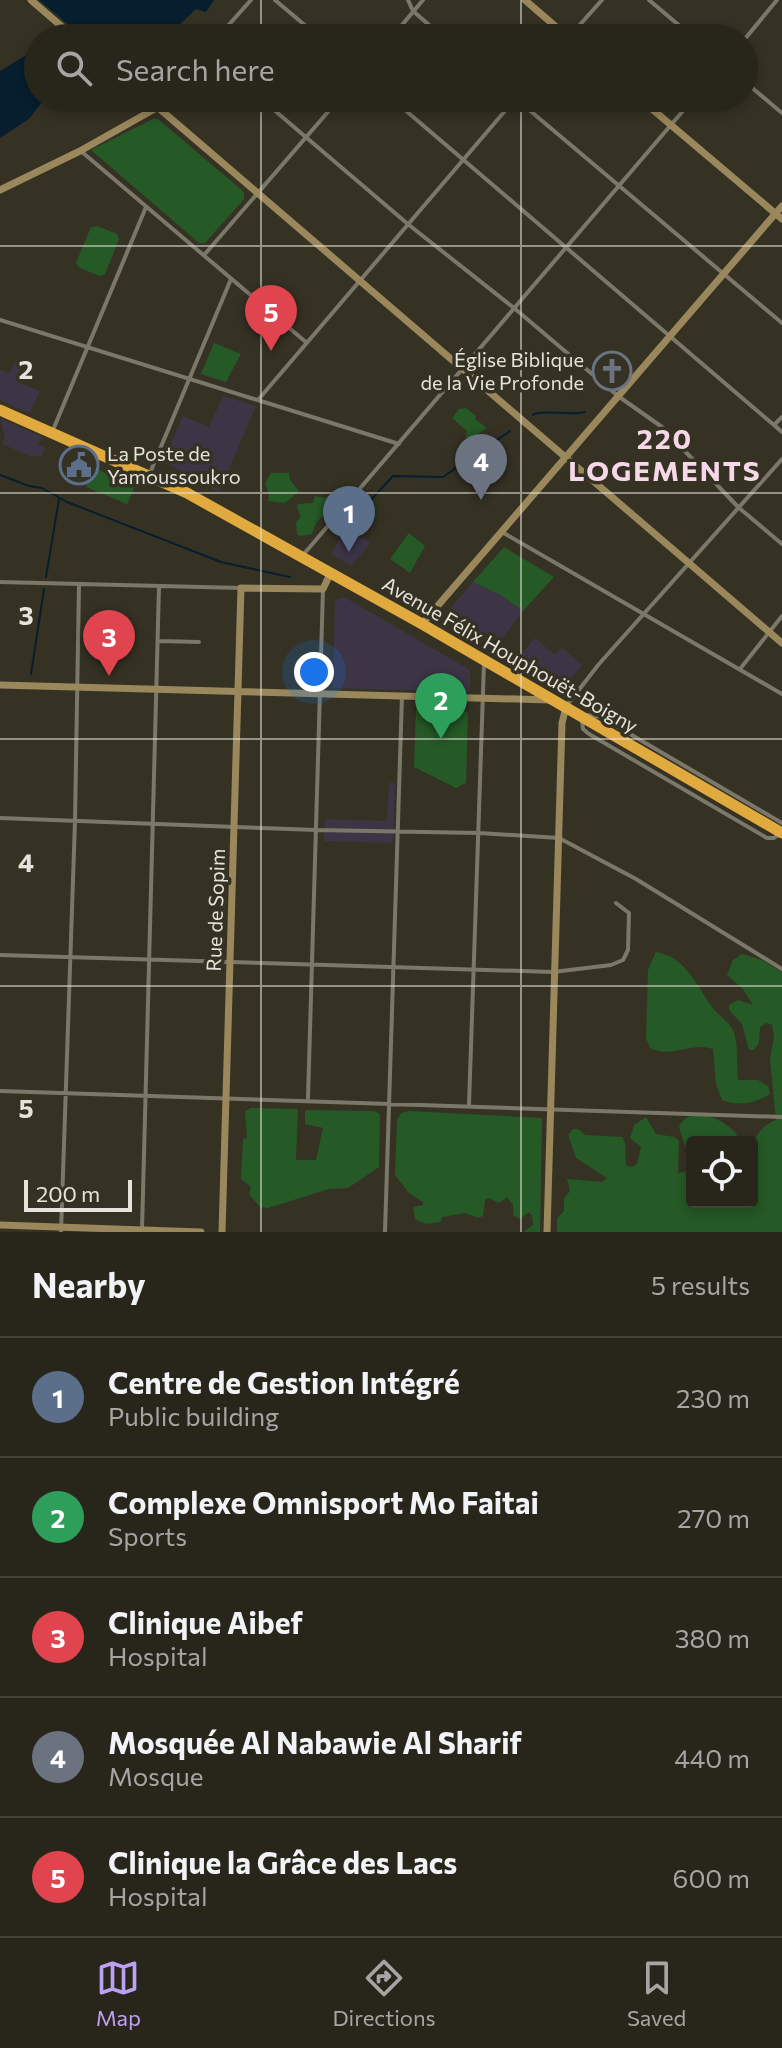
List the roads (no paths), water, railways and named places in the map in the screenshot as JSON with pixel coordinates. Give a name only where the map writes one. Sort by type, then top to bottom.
[{"type":"highway","name":"Avenue Félix Houphouët-Boigny","points":[[0,410],[149,475],[302,556],[782,830]]},
{"type":"street","points":[[31,0],[59,24]]},
{"type":"street","points":[[230,24],[251,0]]},
{"type":"street","points":[[275,0],[303,24]]},
{"type":"street","points":[[408,0],[413,11],[428,24]]},
{"type":"street","points":[[402,24],[423,0]]},
{"type":"street","points":[[525,0],[553,24]]},
{"type":"street","points":[[581,24],[602,0]]},
{"type":"street","points":[[649,0],[677,24]]},
{"type":"street","points":[[757,24],[777,0],[782,5]]},
{"type":"street","points":[[758,93],[782,113]]},
{"type":"street","points":[[0,190],[80,151],[149,112]]},
{"type":"street","points":[[164,112],[782,643]]},
{"type":"street","points":[[276,112],[618,396],[662,427],[738,507],[782,544]]},
{"type":"street","points":[[205,254],[327,112]]},
{"type":"street","points":[[407,112],[782,432]]},
{"type":"street","points":[[258,400],[503,112]]},
{"type":"street","points":[[531,112],[782,323]]},
{"type":"street","points":[[656,112],[779,216]]},
{"type":"street","points":[[302,556],[682,112]]},
{"type":"street","points":[[80,151],[307,343]]},
{"type":"street","points":[[422,624],[723,272],[779,216],[782,206]]},
{"type":"street","points":[[52,432],[146,207]]},
{"type":"street","points":[[149,475],[231,279]]},
{"type":"street","points":[[0,320],[399,444]]},
{"type":"street","points":[[774,425],[782,417]]},
{"type":"street","points":[[547,1232],[562,723],[566,707],[782,459]]},
{"type":"street","points":[[502,532],[782,694]]},
{"type":"street","points":[[308,1099],[323,589],[331,572]]},
{"type":"street","points":[[0,582],[323,589]]},
{"type":"street","points":[[61,1230],[75,821],[79,584]]},
{"type":"street","points":[[142,1231],[159,586]]},
{"type":"street","name":"Rue de Sopim","points":[[222,1232],[241,588]]},
{"type":"street","points":[[740,669],[782,616]]},
{"type":"street","points":[[159,641],[199,642]]},
{"type":"street","points":[[469,1105],[484,660]]},
{"type":"street","points":[[0,685],[553,700]]},
{"type":"street","points":[[385,1232],[402,696]]},
{"type":"street","points":[[0,818],[559,838],[636,879],[782,969]]},
{"type":"street","points":[[0,955],[553,972],[611,965],[623,960],[628,950],[629,913],[616,903]]},
{"type":"street","points":[[0,1091],[782,1117]]},
{"type":"street","points":[[0,1225],[61,1230],[201,1232]]},
{"type":"water","points":[[39,0],[214,0],[206,12],[196,9],[180,24],[67,24]]},
{"type":"water","points":[[24,56],[24,112],[34,112],[0,138],[0,71]]},
{"type":"waterway","points":[[533,415],[585,412]]},
{"type":"waterway","points":[[357,515],[393,476],[443,477],[510,431]]},
{"type":"waterway","points":[[0,475],[42,488],[67,502],[221,562],[290,577]]},
{"type":"waterway","points":[[46,577],[59,499]]},
{"type":"waterway","points":[[31,674],[44,589]]},
{"type":"place","name":"Clinique la Grâce des Lacs","points":[[271,351]]},
{"type":"place","name":"Église Biblique de la Vie Profonde","points":[[612,371]]},
{"type":"place","name":"La Poste de Yamoussoukro","points":[[79,465]]},
{"type":"place","name":"Mosquée Al Nabawie Al Sharif","points":[[481,500]]},
{"type":"place","name":"Centre de Gestion Intégré","points":[[349,552]]},
{"type":"place","name":"Clinique Aibef","points":[[109,676]]},
{"type":"place","name":"Complexe Omnisport Mo Faitai","points":[[441,739]]},
{"type":"district","name":"220 LOGEMENTS","points":[[665,455]]}]
